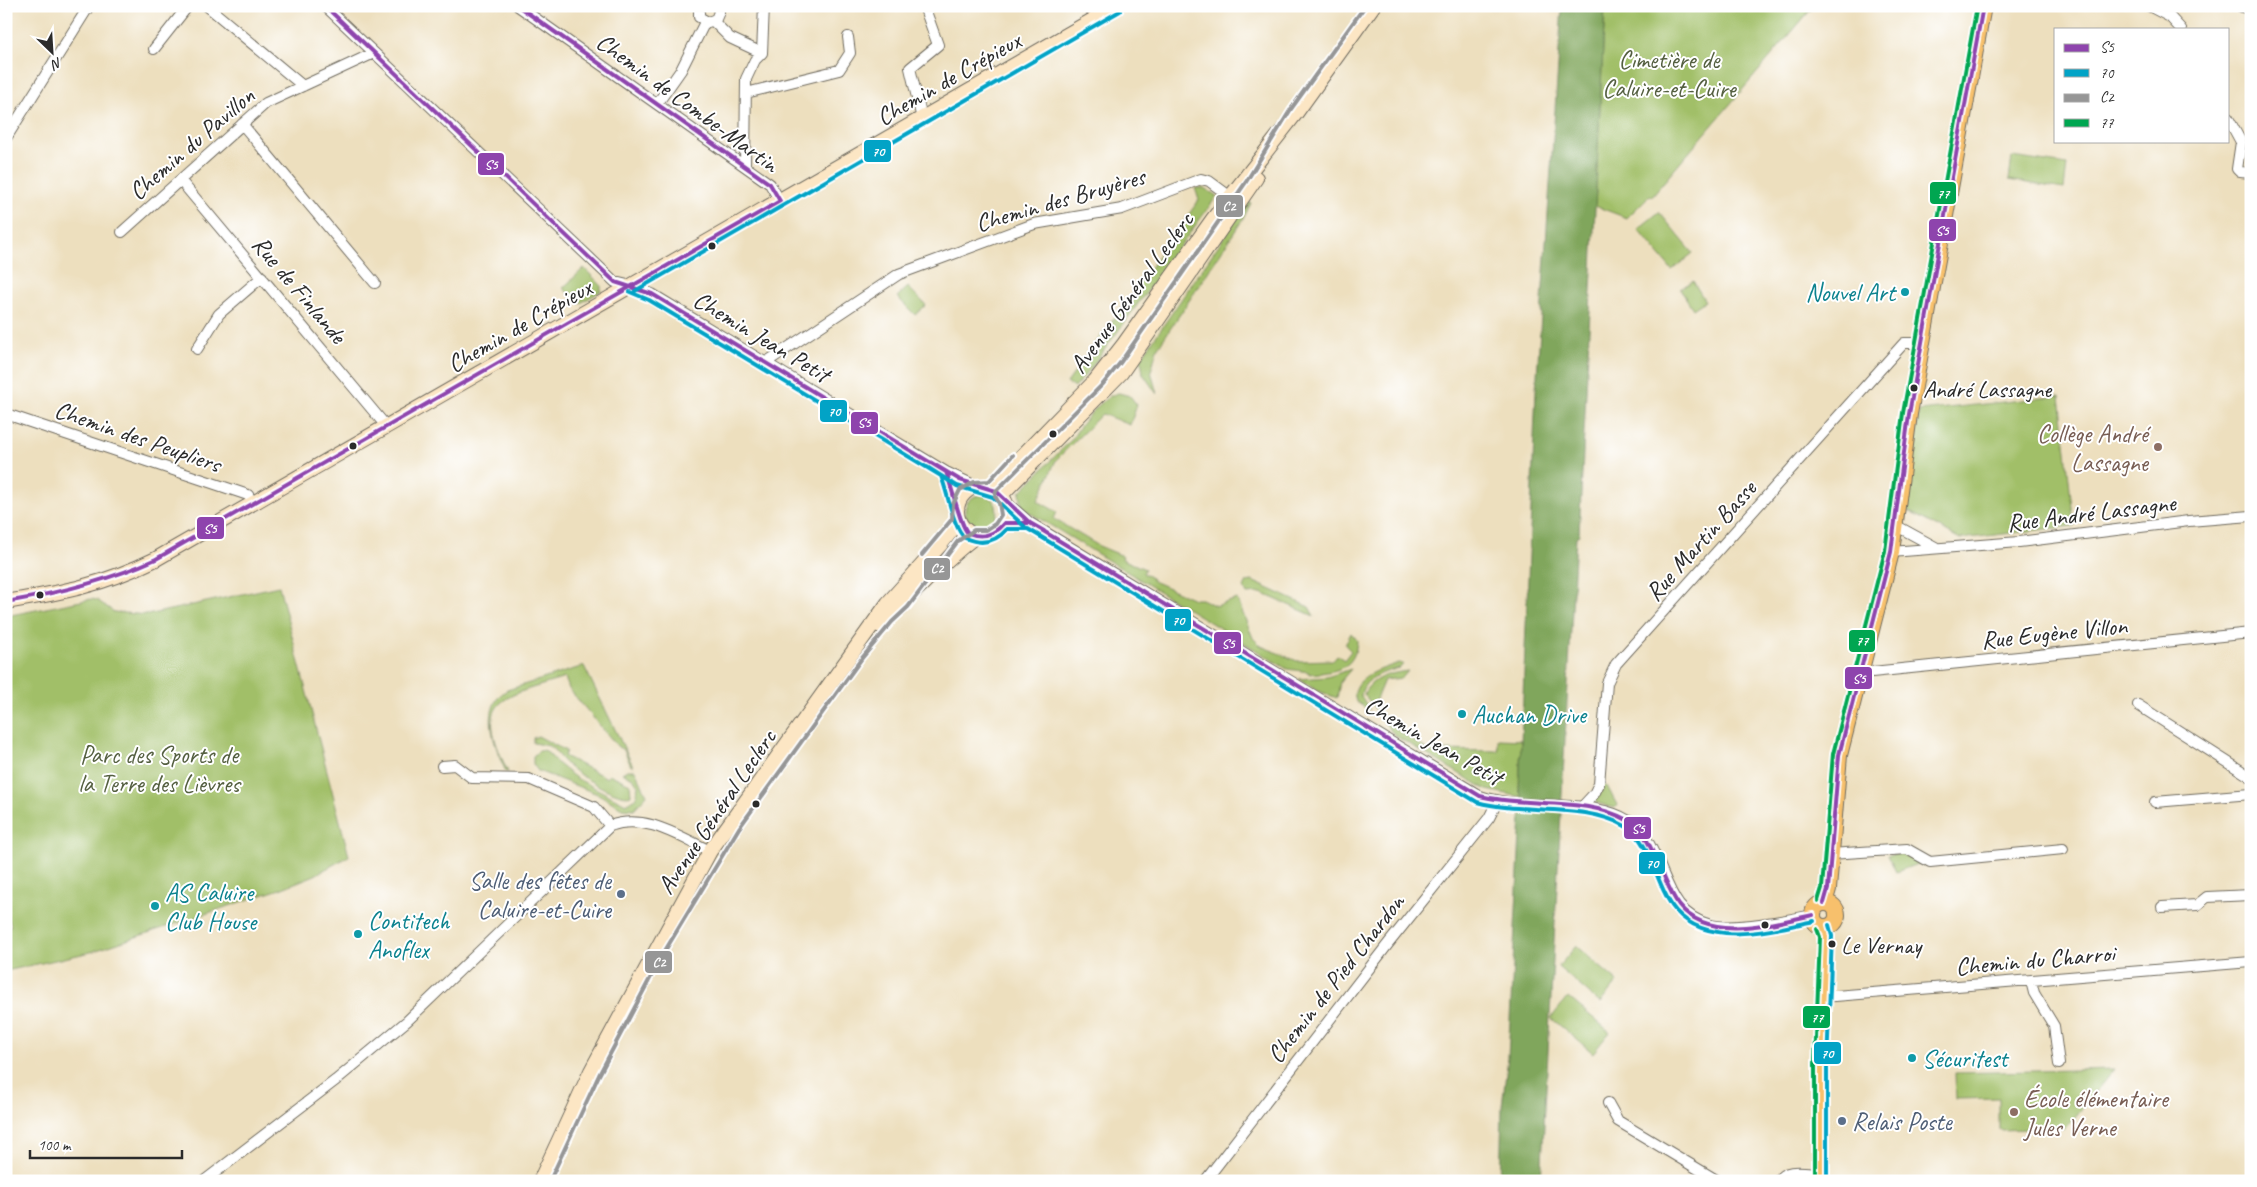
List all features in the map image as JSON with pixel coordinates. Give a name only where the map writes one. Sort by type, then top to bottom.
[{"type":"main road","name":"Chemin de Crépieux","points":[[6,602],[64,593],[130,572],[632,286],[1117,6]]},
{"type":"main road","name":"Avenue Général Leclerc","points":[[994,493],[1095,381],[1234,200],[1374,6]]},
{"type":"main road","points":[[1821,1177],[1823,997],[1826,936],[1820,915],[1828,888],[1839,755],[1891,552],[1905,440],[1983,6]]},
{"type":"main road","points":[[966,492],[994,493],[1007,516],[1004,523],[993,534],[976,536],[968,532],[959,521],[958,505],[966,492]]},
{"type":"main road","name":"Avenue Général Leclerc","points":[[540,1181],[591,1071],[710,851],[895,594],[941,544],[959,521]]},
{"type":"main road","name":"Avenue Général Leclerc","points":[[864,637],[906,603],[950,555],[976,536]]},
{"type":"street","points":[[6,138],[89,6]]},
{"type":"street","points":[[154,50],[188,6]]},
{"type":"street","points":[[207,6],[303,86]]},
{"type":"street","name":"Chemin Jean Petit","points":[[325,6],[615,282],[652,294],[946,472],[994,493],[1030,523],[1407,754],[1480,796],[1497,802],[1516,805],[1581,808],[1611,813],[1635,826],[1648,842],[1674,898],[1688,914],[1700,921],[1713,925],[1732,926],[1820,915]]},
{"type":"street","name":"Chemin de Combe-Martin","points":[[518,6],[770,184],[780,201]]},
{"type":"street","points":[[698,6],[697,14],[730,38],[762,53]]},
{"type":"street","points":[[657,104],[681,70],[709,21],[719,12],[717,6]]},
{"type":"street","points":[[745,166],[746,79],[751,67],[762,53],[764,6]]},
{"type":"street","points":[[922,119],[910,68],[938,45],[924,6]]},
{"type":"street","points":[[2149,6],[2175,20],[2180,28]]},
{"type":"street","points":[[2240,6],[2251,10]]},
{"type":"street","points":[[746,93],[839,70],[850,52],[848,37]]},
{"type":"street","name":"Chemin du Pavillon","points":[[122,232],[266,103],[374,53]]},
{"type":"street","points":[[2230,122],[2241,142],[2237,169],[2240,172],[2251,173]]},
{"type":"street","points":[[242,124],[375,282]]},
{"type":"street","name":"Chemin des Bruyères","points":[[765,362],[899,274],[1013,230],[1034,224],[1122,209],[1201,179],[1209,182],[1234,200]]},
{"type":"street","name":"Rue de Finlande","points":[[180,180],[386,426]]},
{"type":"street","points":[[197,350],[219,314],[262,277]]},
{"type":"street","name":"Rue Martin Basse","points":[[1581,808],[1594,794],[1599,784],[1607,683],[1616,664],[1827,431],[1880,368],[1904,343],[1922,343]]},
{"type":"street","name":"Chemin des Peupliers","points":[[6,414],[248,496],[253,503]]},
{"type":"street","points":[[946,472],[958,505]]},
{"type":"street","name":"Rue André Lassagne","points":[[1891,552],[1937,548],[1950,549],[2189,521],[2251,516]]},
{"type":"street","points":[[1004,523],[1030,523]]},
{"type":"street","points":[[1895,524],[1937,548]]},
{"type":"street","name":"Rue Eugène Villon","points":[[1862,670],[1872,672],[2251,633]]},
{"type":"street","points":[[2138,705],[2251,777]]},
{"type":"street","points":[[442,766],[455,765],[472,778],[529,779],[594,807],[610,826]]},
{"type":"street","points":[[2155,802],[2251,794]]},
{"type":"street","name":"Chemin de Pied Chardon","points":[[1205,1181],[1388,944],[1489,818],[1497,802]]},
{"type":"street","points":[[204,1181],[336,1080],[407,1022],[610,826],[622,821],[647,822],[710,851]]},
{"type":"street","points":[[1830,854],[1907,849],[1930,862],[2063,848]]},
{"type":"street","points":[[2162,907],[2196,905],[2207,897],[2251,894]]},
{"type":"street","name":"Chemin du Charroi","points":[[1823,997],[2251,962]]},
{"type":"street","points":[[2032,981],[2034,993],[2054,1026],[2059,1064]]},
{"type":"street","points":[[1608,1104],[1618,1121],[1718,1181]]},
{"type":"street","points":[[1778,1181],[1780,1175],[1786,1173],[1821,1177]]},
{"type":"green space","points":[[1562,6],[1605,6],[1579,535],[1576,537],[1541,1181],[1500,1181],[1502,1106],[1508,1057],[1522,797],[1519,790],[1536,390]]},
{"type":"green space","name":"Cimetière de Caluire-et-Cuire","points":[[1605,6],[1814,6],[1651,197],[1650,195],[1627,218],[1595,206]]},
{"type":"green space","points":[[2012,157],[2067,165],[2064,189],[2009,180]]},
{"type":"green space","points":[[1195,188],[1204,188],[1217,196],[1088,372],[1074,388],[1067,383],[1199,200]]},
{"type":"green space","points":[[1248,202],[1251,203],[1243,219],[1157,349],[1151,371],[1157,394],[1143,374],[1141,358]]},
{"type":"green space","points":[[1659,212],[1693,253],[1672,270],[1638,229]]},
{"type":"green space","points":[[584,268],[601,285],[601,291],[579,304],[563,288]]},
{"type":"green space","points":[[1693,281],[1705,301],[1693,309],[1680,289]]},
{"type":"green space","points":[[908,287],[926,305],[915,315],[897,297]]},
{"type":"green space","points":[[1119,393],[1130,396],[1137,405],[1130,425],[1102,414],[1056,460],[1038,501],[1057,512],[1054,519],[1099,546],[1123,556],[1122,559],[1145,569],[1143,573],[1153,581],[1194,599],[1201,599],[1216,606],[1237,599],[1253,638],[1261,646],[1297,661],[1333,660],[1337,655],[1344,660],[1351,651],[1345,645],[1351,633],[1357,640],[1356,650],[1353,658],[1342,668],[1309,674],[1309,672],[1287,669],[1022,508],[1020,492],[1073,438],[1100,404]]},
{"type":"green space","points":[[2060,396],[2074,526],[1960,539],[1906,510],[1919,411]]},
{"type":"green space","points":[[981,495],[987,496],[992,500],[996,505],[996,517],[992,522],[987,526],[981,527],[975,526],[970,522],[966,517],[965,511],[966,505],[970,500],[975,496]]},
{"type":"green space","points":[[1252,581],[1309,607],[1314,616],[1261,593],[1247,594],[1244,588],[1247,582]]},
{"type":"green space","name":"Parc des Sports de la Terre des Lièvres","points":[[279,586],[349,856],[315,875],[280,889],[91,952],[6,971],[6,927],[11,926],[6,911],[6,616],[91,599],[97,600],[114,612],[147,615]]},
{"type":"green space","points":[[1399,663],[1403,664],[1400,668],[1376,676],[1366,684],[1361,696],[1370,710],[1356,702],[1355,693],[1357,686],[1362,680],[1376,671]]},
{"type":"green space","points":[[584,666],[633,766],[631,766],[624,750],[618,747],[569,689],[565,678],[524,691],[499,704],[494,715],[493,728],[508,772],[506,772],[494,740],[492,729],[491,717],[498,697],[507,690]]},
{"type":"green space","points":[[1351,669],[1340,682],[1337,698],[1316,690],[1299,679],[1327,677]]},
{"type":"green space","points":[[1408,671],[1402,678],[1384,680],[1374,704],[1387,720],[1400,732],[1433,753],[1434,750],[1498,751],[1498,739],[1521,740],[1519,790],[1522,797],[1487,790],[1399,738],[1390,730],[1364,694],[1367,688],[1377,680],[1395,673]]},
{"type":"green space","points":[[538,736],[566,751],[564,756],[607,778],[609,774],[630,784],[631,795],[617,794],[587,779],[563,761],[549,746],[533,743],[533,738]]},
{"type":"green space","points":[[545,750],[559,765],[576,778],[626,804],[636,798],[638,785],[633,778],[622,773],[627,770],[635,770],[647,795],[634,809],[622,808],[600,795],[538,771],[533,764],[533,756],[539,751]]},
{"type":"green space","points":[[1603,784],[1607,786],[1617,805],[1615,808],[1593,802]]},
{"type":"green space","points":[[1904,853],[1920,863],[1896,872],[1888,855]]},
{"type":"green space","points":[[1576,946],[1618,982],[1600,1003],[1558,967]]},
{"type":"green space","points":[[1568,997],[1610,1032],[1593,1053],[1551,1018]]},
{"type":"green space","points":[[2114,1069],[2066,1128],[1999,1130],[1999,1098],[1956,1099],[1955,1073]]},
{"type":"transit line","name":"S5","points":[[325,6],[615,282],[652,294],[946,472],[962,522],[968,533],[983,536],[992,533],[1004,523],[1030,523],[1480,796],[1594,808],[1612,813],[1629,821],[1639,829],[1646,839],[1679,905],[1692,917],[1707,924],[1724,927],[1743,927],[1813,915]]},
{"type":"transit line","name":"S5","points":[[518,6],[770,184],[780,201]]},
{"type":"transit line","name":"C2","points":[[551,1178],[599,1075],[663,954],[739,828],[862,658],[892,622],[908,607],[958,541],[974,530],[986,530],[995,524],[1001,515],[999,503],[995,496],[996,491],[1103,384],[1120,363],[1246,182],[1291,109],[1365,6]]},
{"type":"transit line","name":"77","points":[[1818,901],[1822,888],[1833,754],[1885,551],[1903,413],[1977,6]]},
{"type":"transit line","name":"S5","points":[[1824,903],[1828,889],[1839,755],[1891,552],[1909,414],[1983,6]]},
{"type":"transit line","name":"70","points":[[635,291],[1120,11]]},
{"type":"transit line","name":"S5","points":[[6,602],[45,595],[83,585],[120,574],[156,559],[780,201]]},
{"type":"transit line","name":"70","points":[[630,292],[649,300],[941,476],[957,526],[965,538],[982,542],[993,540],[1007,529],[1028,529],[1477,802],[1514,808],[1592,814],[1610,819],[1627,827],[1637,836],[1645,848],[1670,903],[1676,911],[1690,922],[1706,929],[1723,933],[1742,933],[1761,932],[1814,921]]},
{"type":"transit line","name":"C2","points":[[922,555],[952,519],[953,504],[960,490],[974,482],[989,481],[1013,455]]},
{"type":"transit line","name":"S5","points":[[930,462],[960,480],[996,491],[1030,523],[1044,531]]},
{"type":"transit line","name":"70","points":[[927,467],[957,486],[993,497],[1026,528],[1041,537]]},
{"type":"transit line","name":"70","points":[[1827,1181],[1827,1064],[1832,936],[1829,925]]},
{"type":"transit line","name":"77","points":[[1815,1181],[1815,1064],[1820,937],[1817,929]]},
{"type":"place","name":"Nouvel Art","points":[[1905,292]]},
{"type":"place","name":"André Lassagne","points":[[1914,388]]},
{"type":"place","name":"Collège André Lassagne","points":[[2158,447]]},
{"type":"place","name":"Auchan Drive","points":[[1462,714]]},
{"type":"place","name":"Salle des fêtes de Caluire-et-Cuire","points":[[621,894]]},
{"type":"place","name":"AS Caluire Club House","points":[[155,906]]},
{"type":"place","name":"Contitech Anoflex","points":[[358,934]]},
{"type":"place","name":"Le Vernay","points":[[1832,944]]},
{"type":"place","name":"Sécuritest","points":[[1912,1058]]},
{"type":"place","name":"École élémentaire Jules Verne","points":[[2014,1112]]},
{"type":"place","name":"Relais Poste","points":[[1842,1121]]}]
